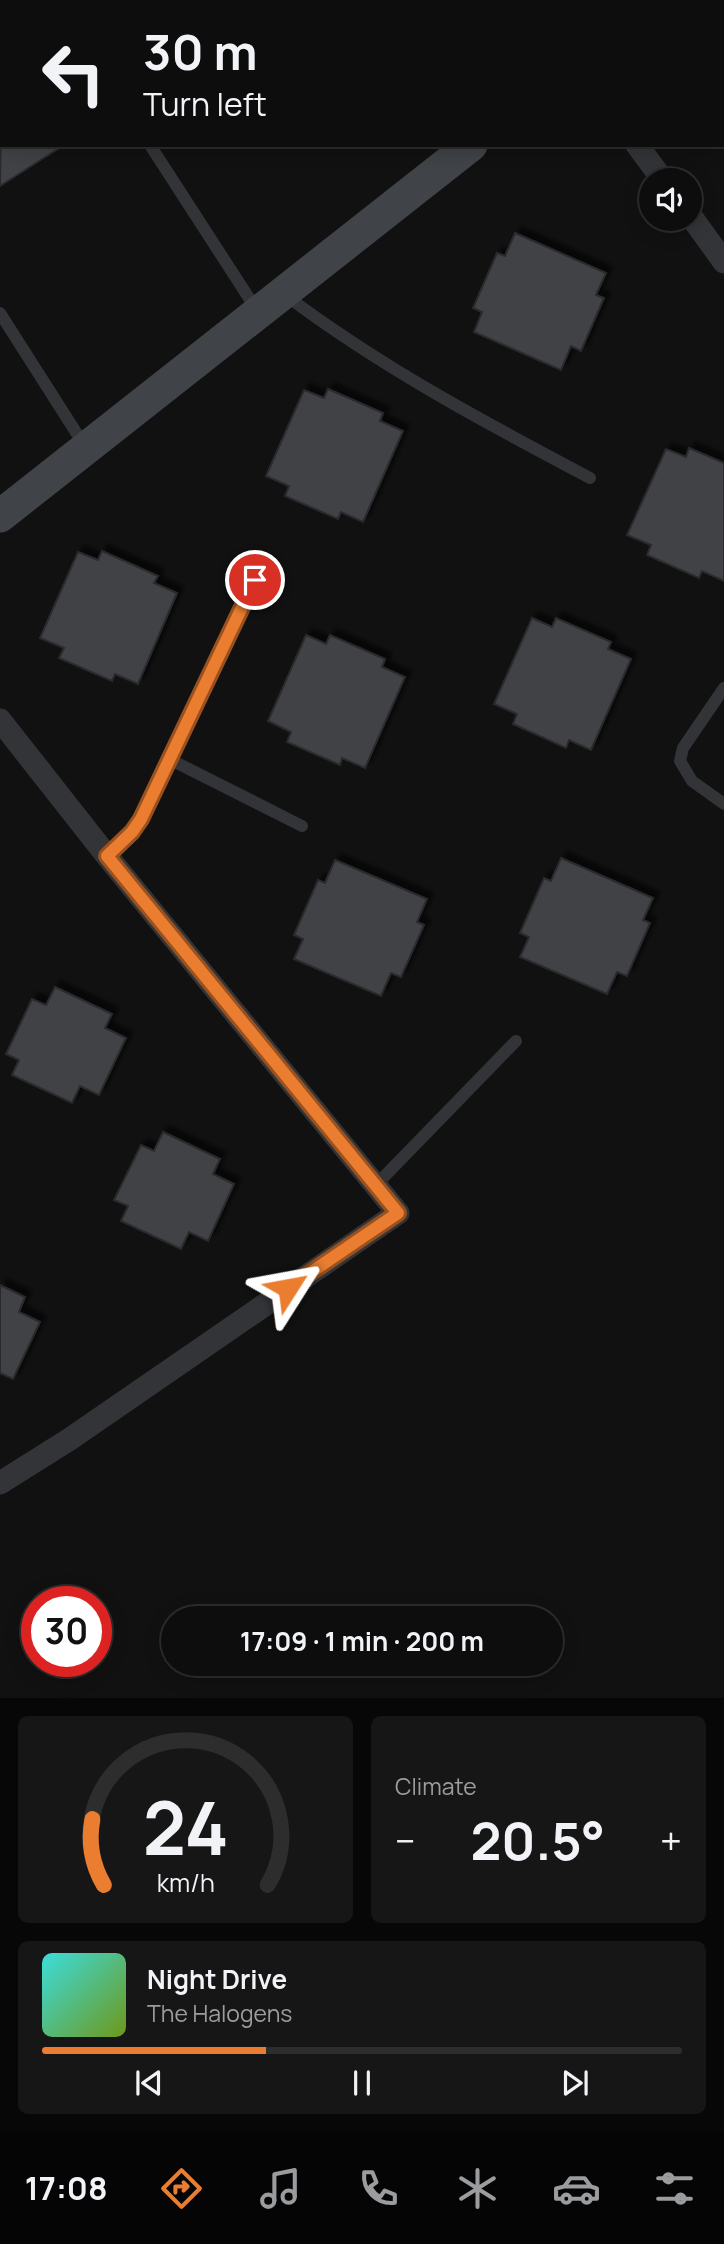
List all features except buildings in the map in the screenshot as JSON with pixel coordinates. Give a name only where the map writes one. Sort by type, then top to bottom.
[{"type":"street","points":[[0,516],[468,147]]},
{"type":"street","points":[[638,147],[654,168]]},
{"type":"street","points":[[702,231],[724,262]]},
{"type":"street","points":[[0,720],[107,856],[398,1213],[0,1483]]},
{"type":"lane","points":[[152,147],[271,303],[326,326],[460,408],[590,478]]},
{"type":"lane","points":[[0,313],[86,448]]},
{"type":"lane","points":[[107,856],[137,825],[255,580]]},
{"type":"lane","points":[[724,688],[683,748],[680,761],[692,781],[724,804]]},
{"type":"lane","points":[[169,759],[302,826]]},
{"type":"lane","points":[[376,1185],[516,1041]]},
{"type":"route","points":[[255,580],[141,819],[132,832],[107,856],[398,1213],[288,1288]]}]
